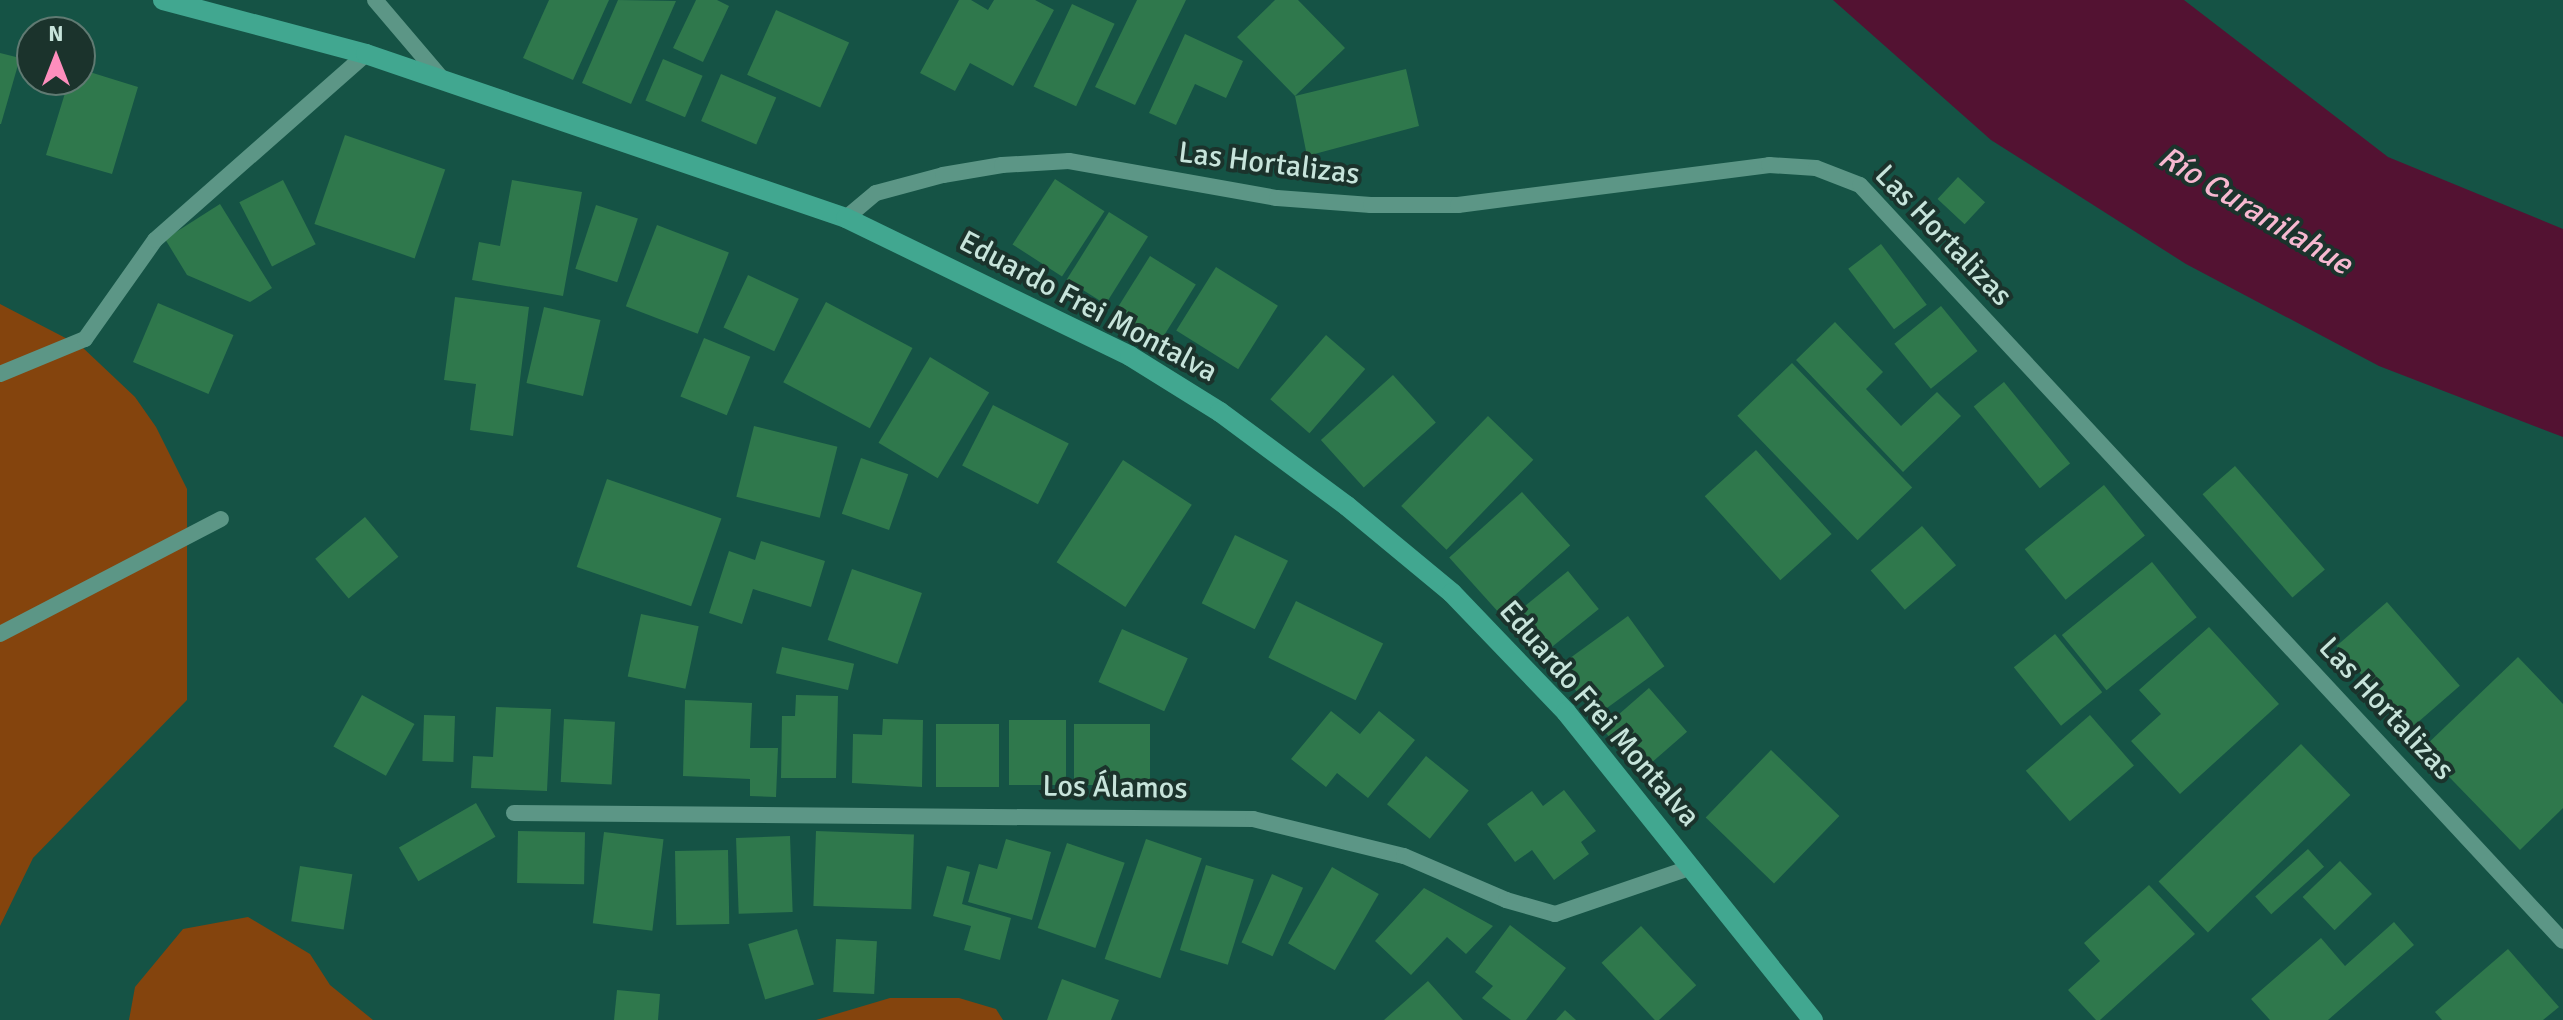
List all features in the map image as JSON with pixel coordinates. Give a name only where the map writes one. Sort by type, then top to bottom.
[{"type":"main road","name":"Eduardo Frei Montalva","points":[[163,0],[366,54],[846,218],[1130,356],[1220,412],[1347,506],[1473,615],[1566,712],[1813,1020]]},
{"type":"street","points":[[375,0],[444,81]]},
{"type":"street","points":[[0,374],[85,339],[155,240],[366,54]]},
{"type":"street","name":"Las Hortalizas","points":[[846,218],[876,193],[943,175],[1002,165],[1069,161],[1277,198],[1371,205],[1458,205],[1769,165],[1816,168],[1860,185],[2563,941]]},
{"type":"street","points":[[0,634],[221,519]]},
{"type":"street","name":"Los Álamos","points":[[514,813],[1253,819],[1404,856],[1506,900],[1555,914],[1692,867]]},
{"type":"shaded area","points":[[0,304],[81,346],[135,397],[156,427],[187,489],[187,700],[33,858],[0,926]]},
{"type":"shaded area","points":[[248,917],[310,954],[330,985],[373,1020],[129,1020],[135,987],[183,929]]},
{"type":"shaded area","points":[[890,998],[959,998],[996,1009],[1003,1020],[816,1020]]},
{"type":"water","name":"Río Curanilahue","points":[[1833,0],[2184,0],[2388,157],[2563,229],[2563,437],[2379,366],[2186,264],[1991,140]]},
{"type":"building","points":[[549,0],[609,0],[573,80],[523,58]]},
{"type":"building","points":[[618,0],[676,1],[631,104],[582,83]]},
{"type":"building","points":[[696,0],[717,0],[729,6],[703,62],[673,48]]},
{"type":"building","points":[[959,0],[971,0],[988,10],[994,0],[1035,0],[1054,10],[1013,86],[970,63],[955,91],[920,73]]},
{"type":"building","points":[[1137,0],[1186,0],[1135,105],[1095,87]]},
{"type":"building","points":[[1275,0],[1298,0],[1345,48],[1295,96],[1237,37]]},
{"type":"building","points":[[1072,4],[1115,24],[1076,106],[1034,86]]},
{"type":"building","points":[[776,10],[849,43],[820,107],[747,75]]},
{"type":"building","points":[[1185,34],[1243,61],[1226,98],[1195,84],[1176,125],[1149,113]]},
{"type":"building","points":[[0,53],[16,57],[16,72],[0,124]]},
{"type":"building","points":[[663,59],[703,76],[685,117],[645,100]]},
{"type":"building","points":[[1406,69],[1419,126],[1307,156],[1295,96]]},
{"type":"building","points":[[96,74],[138,87],[112,174],[46,155],[64,96],[96,96]]},
{"type":"building","points":[[721,74],[776,97],[756,144],[701,121]]},
{"type":"building","points":[[345,135],[445,170],[415,258],[314,224]]},
{"type":"building","points":[[1958,177],[1985,202],[1965,224],[1938,199]]},
{"type":"building","points":[[1055,179],[1104,211],[1062,277],[1013,244]]},
{"type":"building","points":[[283,180],[316,244],[272,266],[239,202]]},
{"type":"building","points":[[512,180],[582,192],[563,296],[472,280],[479,242],[500,246]]},
{"type":"building","points":[[220,204],[272,288],[250,302],[187,275],[165,239]]},
{"type":"building","points":[[596,205],[638,219],[617,282],[575,269]]},
{"type":"building","points":[[1109,212],[1148,236],[1106,304],[1067,280]]},
{"type":"building","points":[[657,225],[729,253],[698,334],[626,306]]},
{"type":"building","points":[[1881,244],[1927,305],[1894,329],[1848,269]]},
{"type":"building","points":[[1150,256],[1196,285],[1159,344],[1113,315]]},
{"type":"building","points":[[1216,267],[1278,306],[1238,369],[1176,331]]},
{"type":"building","points":[[748,275],[799,299],[774,351],[723,328]]},
{"type":"building","points":[[455,297],[529,307],[513,436],[470,430],[476,384],[444,380]]},
{"type":"building","points":[[826,302],[913,348],[870,428],[783,382]]},
{"type":"building","points":[[158,303],[233,335],[208,394],[133,362]]},
{"type":"building","points":[[1941,306],[1978,351],[1931,389],[1894,344]]},
{"type":"building","points":[[544,307],[601,320],[583,396],[526,383]]},
{"type":"building","points":[[1835,322],[1883,372],[1866,389],[1901,426],[1937,392],[1961,416],[1903,472],[1796,360]]},
{"type":"building","points":[[1326,335],[1365,369],[1309,433],[1270,399]]},
{"type":"building","points":[[704,338],[750,357],[727,415],[680,396]]},
{"type":"building","points":[[930,357],[989,393],[938,478],[878,443]]},
{"type":"building","points":[[1792,363],[1912,487],[1858,540],[1737,416]]},
{"type":"building","points":[[1393,375],[1436,423],[1364,487],[1321,440]]},
{"type":"building","points":[[2004,382],[2070,464],[2040,488],[1974,407]]},
{"type":"building","points":[[993,405],[1069,444],[1038,504],[962,466]]},
{"type":"building","points":[[1488,416],[1533,460],[1446,550],[1401,506]]},
{"type":"building","points":[[754,426],[837,447],[820,518],[736,497]]},
{"type":"building","points":[[1756,450],[1832,534],[1780,580],[1705,496]]},
{"type":"building","points":[[861,458],[908,474],[889,530],[842,514]]},
{"type":"building","points":[[1123,460],[1192,505],[1125,607],[1057,562]]},
{"type":"building","points":[[2235,466],[2325,569],[2292,598],[2203,494]]},
{"type":"building","points":[[607,479],[721,518],[691,606],[577,567]]},
{"type":"building","points":[[2104,485],[2145,536],[2066,600],[2025,549]]},
{"type":"building","points":[[1522,492],[1570,546],[1497,611],[1449,558]]},
{"type":"building","points":[[365,517],[398,557],[349,599],[315,559]]},
{"type":"building","points":[[1922,526],[1956,565],[1905,610],[1871,571]]},
{"type":"building","points":[[1235,535],[1288,561],[1255,629],[1202,603]]},
{"type":"building","points":[[761,541],[825,561],[811,607],[753,589],[742,624],[709,613],[729,551],[755,560]]},
{"type":"building","points":[[2152,562],[2197,617],[2107,690],[2062,635]]},
{"type":"building","points":[[852,569],[922,593],[898,664],[828,640]]},
{"type":"building","points":[[1568,571],[1599,609],[1548,651],[1517,613]]},
{"type":"building","points":[[1296,601],[1383,644],[1356,700],[1268,658]]},
{"type":"building","points":[[2387,602],[2460,686],[2409,730],[2336,646]]},
{"type":"building","points":[[641,614],[699,626],[685,689],[628,677]]},
{"type":"building","points":[[1628,616],[1664,666],[1595,717],[1558,667]]},
{"type":"building","points":[[2209,627],[2279,704],[2180,794],[2131,741],[2161,714],[2139,690]]},
{"type":"building","points":[[1122,629],[1188,658],[1164,711],[1098,682]]},
{"type":"building","points":[[2055,634],[2102,692],[2061,726],[2014,667]]},
{"type":"building","points":[[782,647],[854,664],[848,690],[776,673]]},
{"type":"building","points":[[2518,657],[2563,704],[2563,808],[2520,850],[2422,749]]},
{"type":"building","points":[[1649,688],[1687,732],[1640,772],[1602,729]]},
{"type":"building","points":[[362,695],[414,724],[386,776],[333,747]]},
{"type":"building","points":[[796,695],[838,696],[836,778],[781,778],[782,716],[795,716]]},
{"type":"building","points":[[685,700],[752,703],[750,748],[778,748],[776,797],[750,796],[750,779],[683,776]]},
{"type":"building","points":[[496,707],[551,709],[547,791],[471,788],[473,756],[493,757]]},
{"type":"building","points":[[1331,711],[1360,734],[1379,711],[1415,740],[1368,798],[1337,773],[1326,787],[1291,759]]},
{"type":"building","points":[[424,715],[455,716],[453,762],[422,761]]},
{"type":"building","points":[[2090,715],[2134,766],[2070,821],[2026,771]]},
{"type":"building","points":[[564,719],[615,722],[612,785],[561,782]]},
{"type":"building","points":[[883,719],[923,720],[922,787],[852,783],[853,734],[882,735]]},
{"type":"building","points":[[1009,720],[1066,720],[1066,785],[1009,785]]},
{"type":"building","points":[[936,724],[999,724],[999,787],[936,787]]},
{"type":"building","points":[[1074,724],[1150,724],[1150,785],[1074,785]]},
{"type":"building","points":[[2301,744],[2350,795],[2208,933],[2159,882]]},
{"type":"building","points":[[1771,750],[1839,816],[1774,884],[1706,818]]},
{"type":"building","points":[[1426,756],[1469,791],[1430,839],[1387,804]]},
{"type":"building","points":[[1564,790],[1596,831],[1581,842],[1589,854],[1554,880],[1532,850],[1515,862],[1487,824],[1532,791],[1543,806]]},
{"type":"building","points":[[476,803],[496,837],[418,881],[399,848]]},
{"type":"building","points":[[518,831],[585,832],[584,884],[517,883]]},
{"type":"building","points":[[816,831],[914,834],[911,909],[813,906]]},
{"type":"building","points":[[604,832],[664,839],[652,931],[593,923]]},
{"type":"building","points":[[790,836],[793,912],[739,914],[736,838]]},
{"type":"building","points":[[1006,839],[1051,852],[1032,920],[968,902],[979,864],[997,869]]},
{"type":"building","points":[[1146,839],[1202,858],[1160,978],[1105,959]]},
{"type":"building","points":[[1067,843],[1125,863],[1095,948],[1038,928]]},
{"type":"building","points":[[2308,849],[2324,867],[2271,914],[2255,897]]},
{"type":"building","points":[[728,850],[729,924],[676,925],[675,851]]},
{"type":"building","points":[[2340,861],[2372,894],[2335,930],[2303,897]]},
{"type":"building","points":[[1206,865],[1254,880],[1228,965],[1180,950]]},
{"type":"building","points":[[300,866],[352,874],[344,930],[291,921]]},
{"type":"building","points":[[947,866],[970,872],[962,904],[1011,918],[1000,960],[964,950],[971,926],[933,916]]},
{"type":"building","points":[[1332,867],[1379,894],[1335,970],[1288,943]]},
{"type":"building","points":[[1272,874],[1303,888],[1273,956],[1241,943]]},
{"type":"building","points":[[2149,885],[2195,934],[2100,1020],[2096,1020],[2068,990],[2100,961],[2084,943]]},
{"type":"building","points":[[1424,888],[1493,926],[1466,954],[1447,937],[1411,975],[1375,941]]},
{"type":"building","points":[[2394,922],[2414,945],[2328,1020],[2270,1020],[2251,999],[2321,938],[2345,966]]},
{"type":"building","points":[[1510,925],[1566,968],[1526,1020],[1511,1020],[1482,998],[1493,986],[1475,972]]},
{"type":"building","points":[[1641,926],[1696,985],[1659,1020],[1655,1020],[1602,963]]},
{"type":"building","points":[[797,929],[814,984],[765,999],[748,944]]},
{"type":"building","points":[[836,939],[877,941],[874,994],[833,992]]},
{"type":"building","points":[[2508,949],[2559,1007],[2543,1020],[2442,1020],[2435,1012]]},
{"type":"building","points":[[1062,979],[1119,1000],[1111,1020],[1047,1020]]},
{"type":"building","points":[[1428,981],[1463,1020],[1384,1020]]},
{"type":"building","points":[[617,990],[660,994],[658,1020],[614,1020]]},
{"type":"building","points":[[1565,1010],[1576,1020],[1556,1020]]}]
